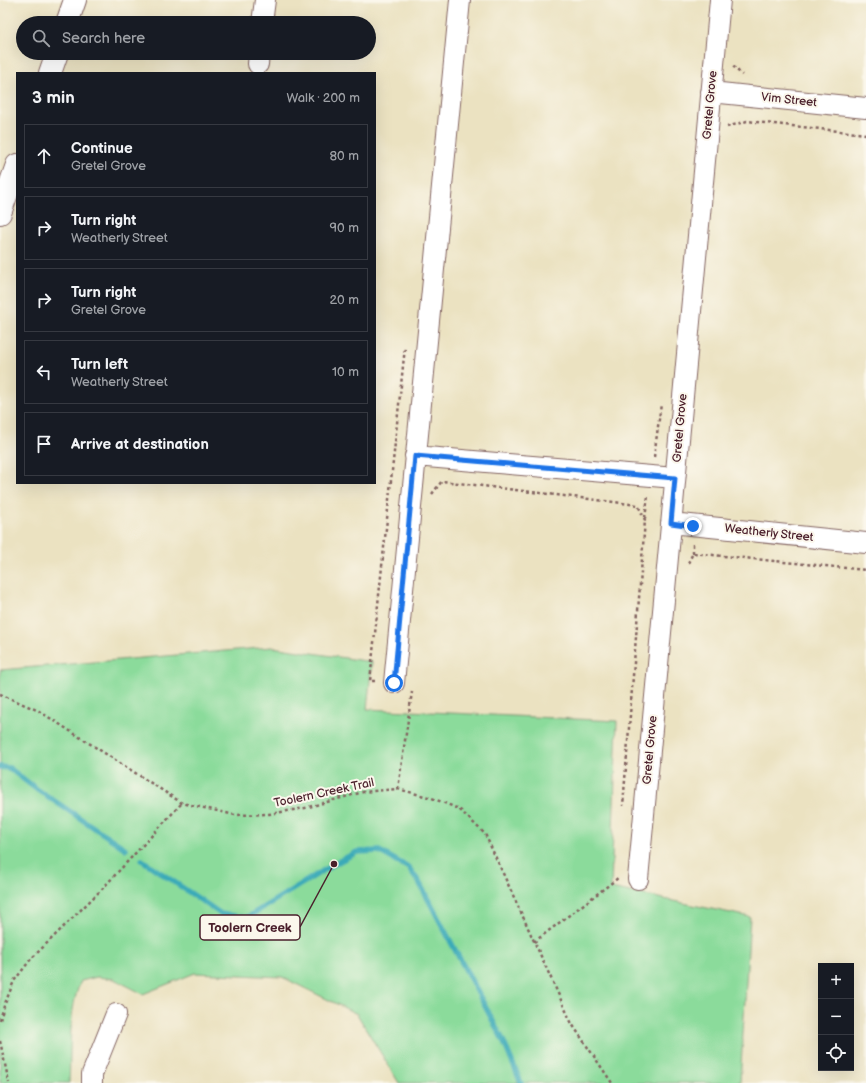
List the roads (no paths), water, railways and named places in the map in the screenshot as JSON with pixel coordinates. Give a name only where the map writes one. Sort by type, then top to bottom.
[{"type":"highway","points":[[69,16],[75,0]]},
{"type":"highway","points":[[50,72],[55,60]]},
{"type":"highway","points":[[0,213],[16,168]]},
{"type":"street","points":[[263,16],[265,0]]},
{"type":"street","points":[[394,683],[460,0]]},
{"type":"street","name":"Gretel Grove","points":[[638,879],[720,0]]},
{"type":"street","name":"Vim Street","points":[[711,92],[866,108]]},
{"type":"street","points":[[415,456],[675,478]]},
{"type":"street","name":"Weatherly Street","points":[[671,523],[866,543]]},
{"type":"street","points":[[92,1083],[92,1074],[116,1014]]},
{"type":"waterway","points":[[0,767],[9,768],[35,788],[126,849]]},
{"type":"waterway","points":[[142,860],[221,914],[246,918],[334,864],[357,852],[379,851],[409,868],[419,882],[503,1040],[521,1083]]},
{"type":"place","name":"Toolern Creek","points":[[334,864]]}]
